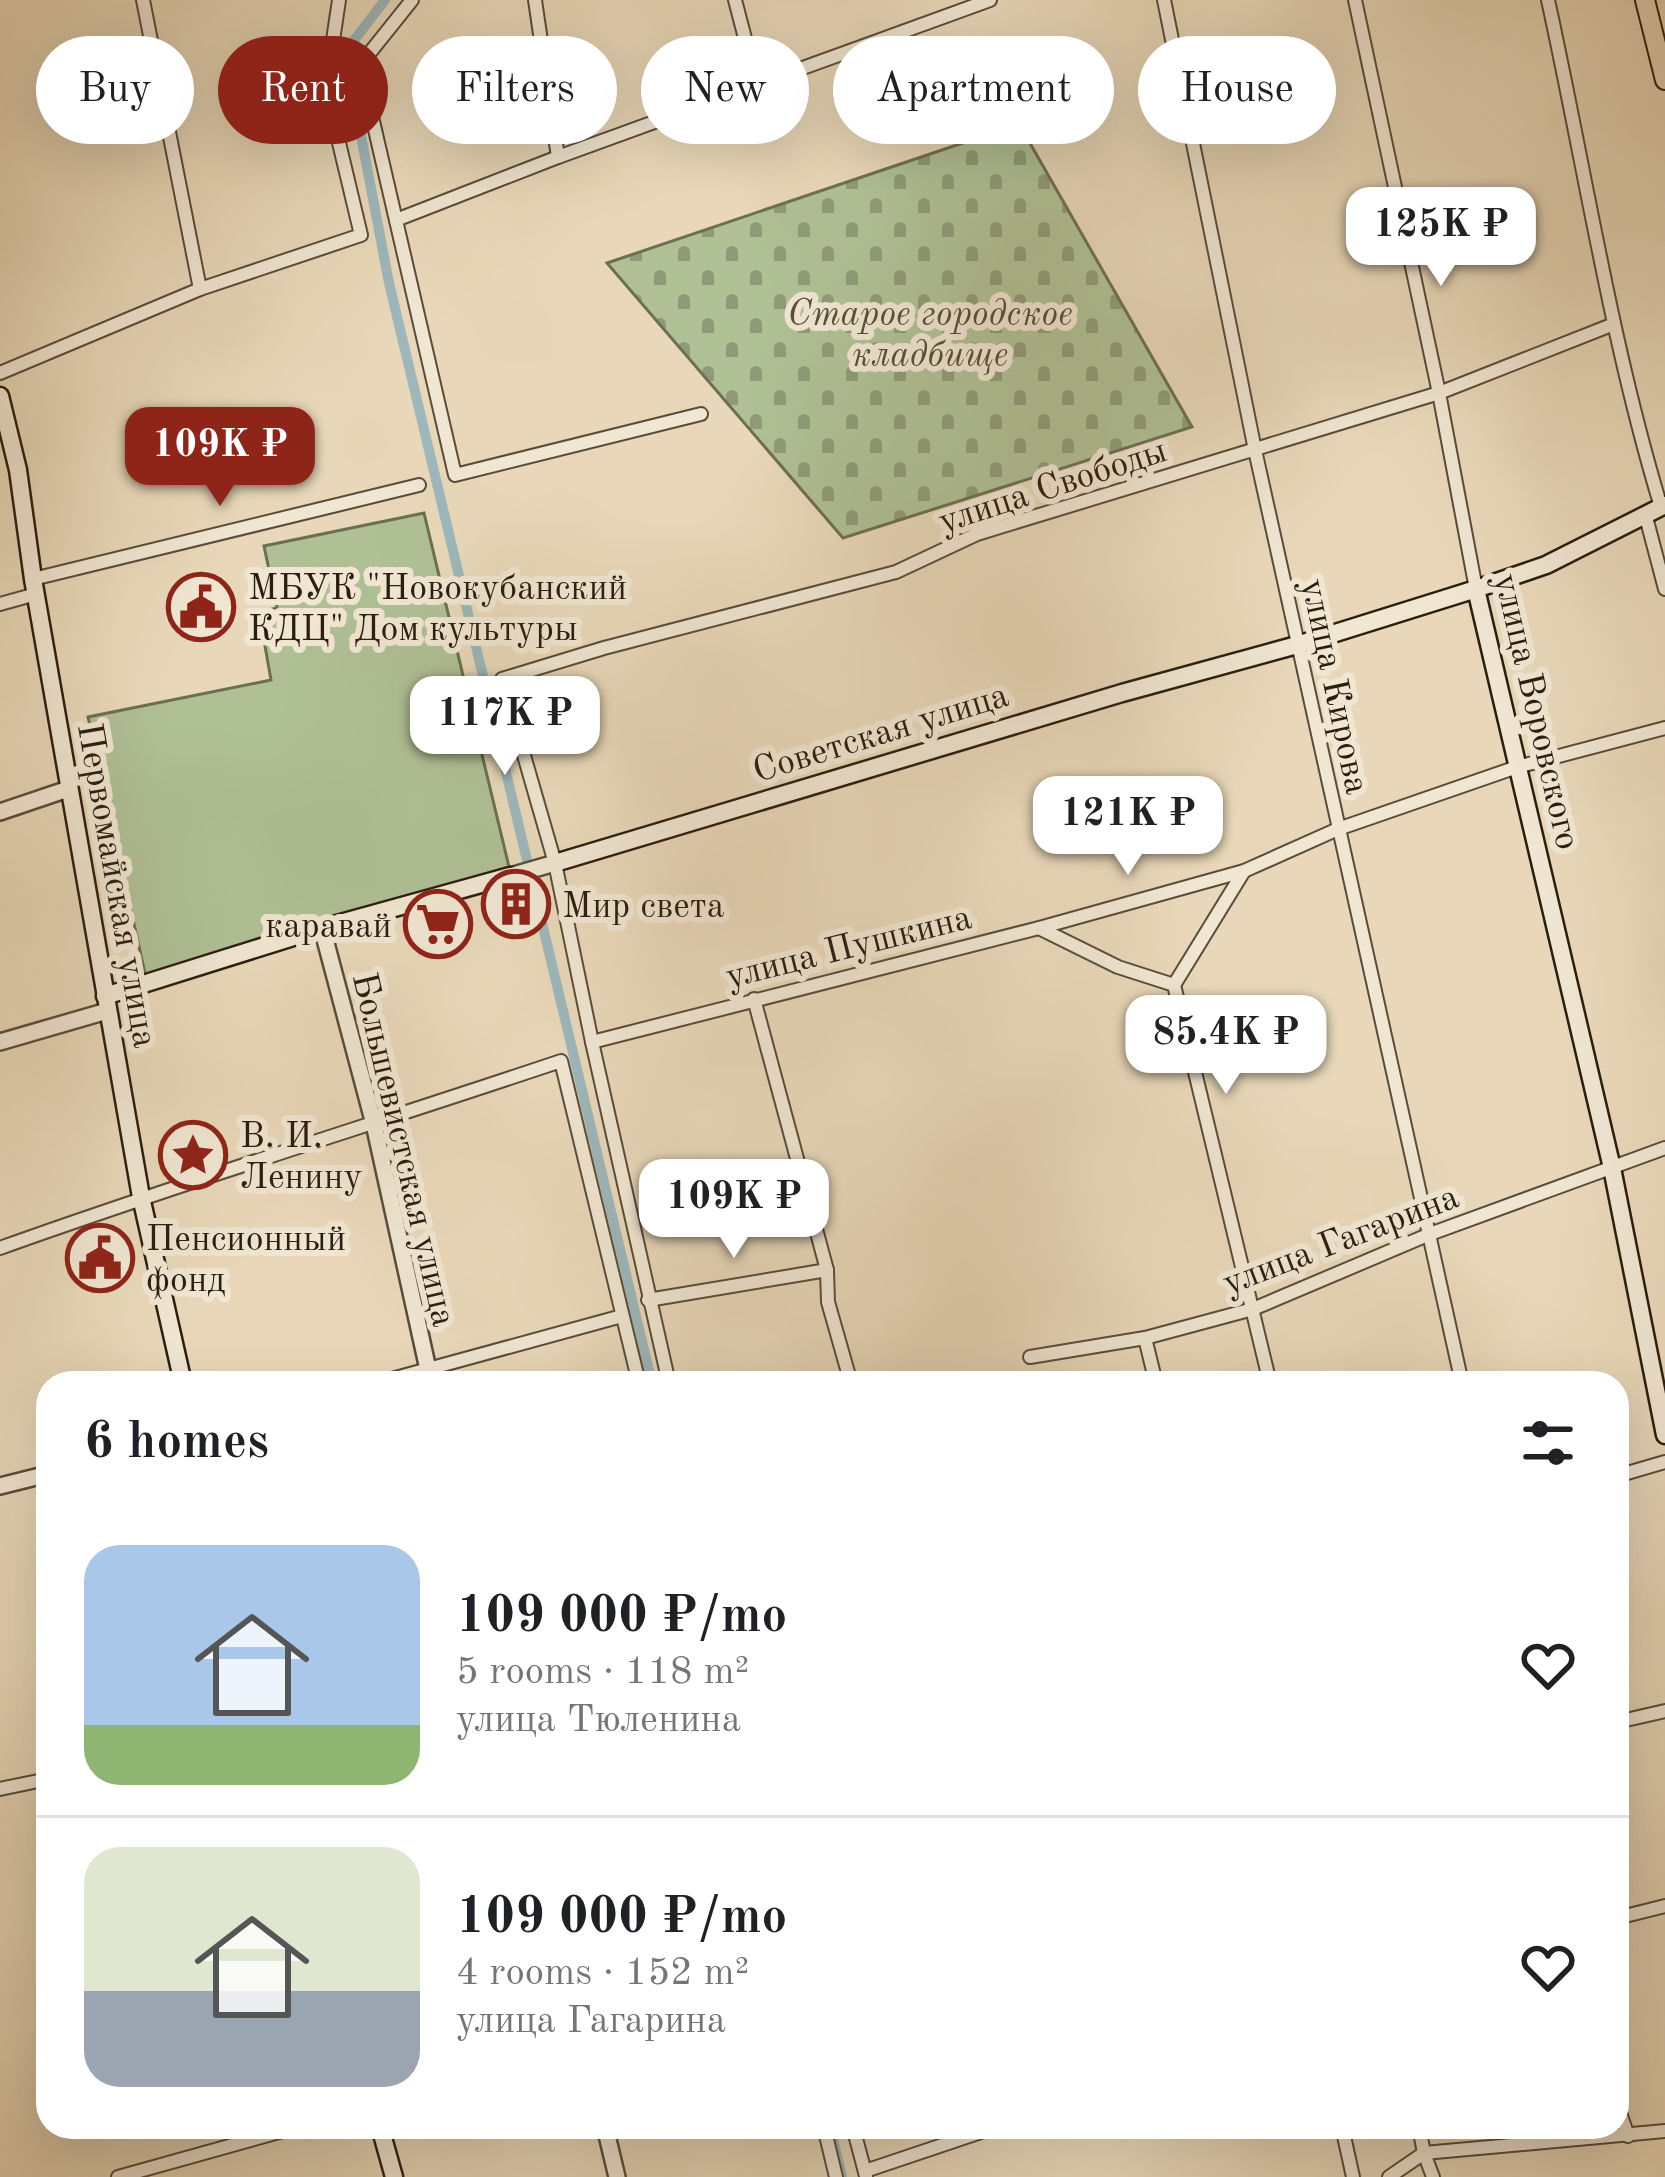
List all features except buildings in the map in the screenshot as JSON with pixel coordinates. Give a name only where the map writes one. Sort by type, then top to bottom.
[{"type":"main road","points":[[1645,0],[1665,80]]},
{"type":"main road","name":"Первомайская улица","points":[[0,396],[18,470],[68,789],[141,1197],[180,1371]]},
{"type":"main road","name":"Советская улица","points":[[555,863],[1476,589],[1546,566],[1657,510]]},
{"type":"main road","name":"улица Воровского","points":[[1476,589],[1612,1168],[1665,1435]]},
{"type":"main road","name":"Советская улица","points":[[106,1003],[322,928],[510,876]]},
{"type":"main road","points":[[383,2139],[394,2177]]},
{"type":"street","points":[[143,0],[200,289]]},
{"type":"street","points":[[0,373],[200,289],[362,235],[330,104],[339,0]]},
{"type":"street","points":[[412,0],[360,65],[455,475],[701,414]]},
{"type":"street","points":[[535,0],[558,157]]},
{"type":"street","points":[[736,0],[745,36]]},
{"type":"street","points":[[809,64],[963,5],[990,0]]},
{"type":"street","name":"улица Кирова","points":[[1164,0],[1297,645],[1459,1371]]},
{"type":"street","name":"улица Воровского","points":[[1355,0],[1476,589]]},
{"type":"street","points":[[1548,0],[1657,510],[1665,589]]},
{"type":"street","points":[[396,220],[641,127]]},
{"type":"street","name":"улица Свободы","points":[[555,863],[502,679],[896,572],[977,534],[1439,393],[1614,324]]},
{"type":"street","points":[[0,604],[34,586],[418,485]]},
{"type":"street","name":"улица Пушкина","points":[[592,1042],[1244,872],[1338,829],[1517,767],[1665,728]]},
{"type":"street","points":[[0,812],[68,789]]},
{"type":"street","points":[[555,863],[666,1371]]},
{"type":"street","name":"Советская улица","points":[[510,876],[555,863]]},
{"type":"street","points":[[1244,872],[1174,985],[1267,1371]]},
{"type":"street","name":"Большевистская улица","points":[[322,928],[374,1124],[428,1371]]},
{"type":"street","points":[[1039,928],[1118,967],[1174,985]]},
{"type":"street","points":[[754,999],[827,1270],[828,1302],[848,1371]]},
{"type":"street","name":"Советская улица","points":[[0,1042],[106,1003]]},
{"type":"street","points":[[0,1248],[141,1197],[561,1061],[636,1371]]},
{"type":"street","name":"улица Гагарина","points":[[1030,1357],[1144,1338],[1253,1309],[1430,1234],[1665,1148]]},
{"type":"street","points":[[648,1300],[827,1270]]},
{"type":"street","points":[[445,1371],[622,1316]]},
{"type":"street","points":[[1144,1338],[1153,1371]]},
{"type":"street","points":[[1629,1472],[1665,1462]]},
{"type":"street","points":[[0,1486],[36,1477]]},
{"type":"street","points":[[1629,1720],[1665,1712]]},
{"type":"street","points":[[0,1789],[36,1782]]},
{"type":"street","points":[[1629,1915],[1665,1906]]},
{"type":"street","points":[[1629,2136],[1665,2131]]},
{"type":"street","points":[[118,2177],[254,2139]]},
{"type":"street","points":[[608,2139],[617,2177]]},
{"type":"street","points":[[827,2139],[836,2177]]},
{"type":"street","points":[[856,2139],[866,2174],[963,2139]]},
{"type":"street","points":[[1344,2139],[1352,2177]]},
{"type":"street","points":[[1421,2139],[1433,2177]]},
{"type":"street","points":[[1389,2177],[1424,2153],[1592,2139]]},
{"type":"green space","name":"Старое городское кладбище","points":[[960,144],[1030,144],[1192,427],[843,538],[607,263]]},
{"type":"green space","points":[[424,513],[509,867],[146,978],[88,717],[271,680],[259,612],[277,608],[264,546]]},
{"type":"waterway","points":[[385,0],[345,52],[389,283],[649,1371]]},
{"type":"waterway","points":[[833,2139],[842,2177]]},
{"type":"place","name":"МБУК \"Новокубанский КДЦ\" Дом культуры","points":[[201,607]]},
{"type":"place","name":"Мир света","points":[[516,904]]},
{"type":"place","name":"каравай","points":[[438,924]]},
{"type":"place","name":"В. И. Ленину","points":[[193,1155]]},
{"type":"place","name":"Пенсионный фонд","points":[[100,1258]]}]
